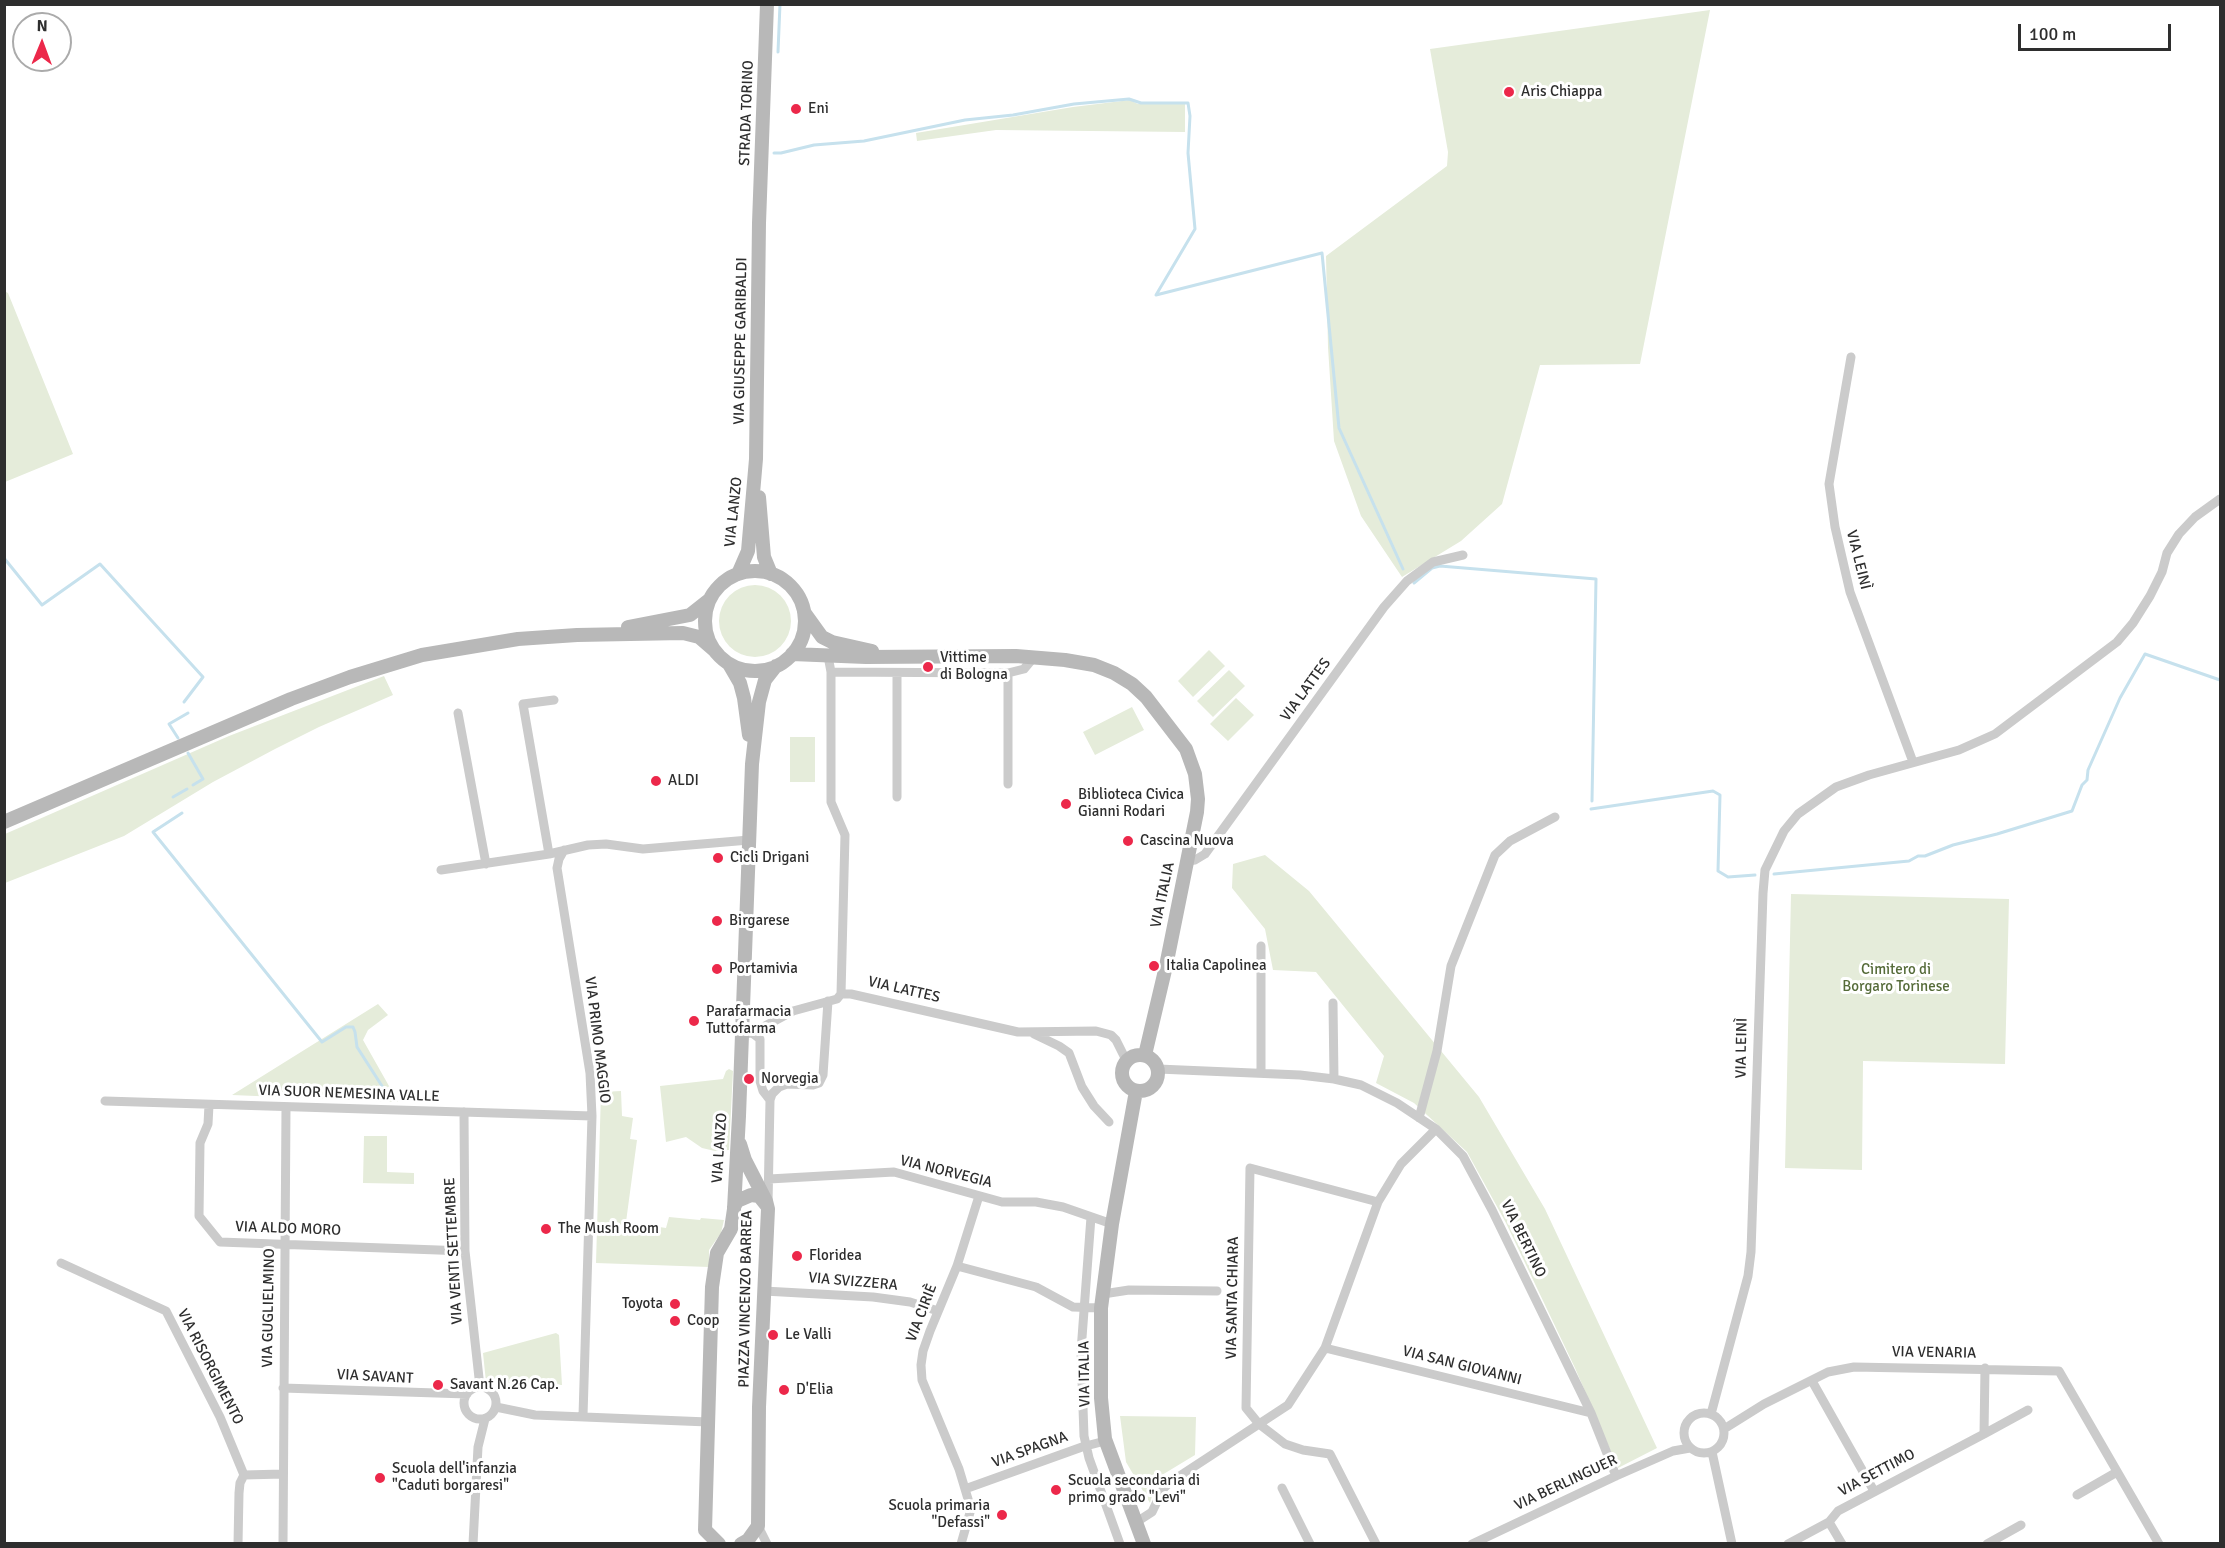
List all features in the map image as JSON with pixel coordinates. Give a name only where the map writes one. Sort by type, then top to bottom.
[{"type":"street","name":"STRADA TORINO","points":[[759,223],[767,4]]},
{"type":"street","name":"VIA GIUSEPPE GARIBALDI","points":[[756,459],[759,223]]},
{"type":"street","name":"VIA LEINÌ","points":[[1851,357],[1829,484],[1835,527],[1850,592],[1913,762]]},
{"type":"street","name":"VIA LANZO","points":[[738,574],[748,551],[756,459]]},
{"type":"street","name":"VIA LANZO","points":[[756,459],[764,557],[771,574]]},
{"type":"street","name":"VIA LEINÌ","points":[[1711,1414],[1748,1276],[1751,1252],[1760,927],[1765,870],[1784,831],[1798,814],[1836,787],[1959,750],[1995,734],[2117,642],[2133,623],[2150,596],[2162,572],[2168,553],[2179,534],[2195,517],[2220,499]]},
{"type":"street","name":"VIA LATTES","points":[[1187,861],[1195,860],[1205,854],[1384,607],[1407,581],[1433,562],[1463,555]]},
{"type":"street","points":[[4,822],[291,699],[350,676],[422,655],[518,639],[577,635],[683,633],[699,637],[729,664],[737,668],[757,671],[776,666],[792,654],[803,634],[804,612],[796,593],[789,585],[771,574],[749,572],[738,574],[721,584],[698,610],[681,618],[577,635]]},
{"type":"street","points":[[709,600],[705,612],[705,625],[714,650]]},
{"type":"street","name":"VIA ITALIA","points":[[804,612],[816,631],[832,642],[891,656]]},
{"type":"street","name":"VIA ITALIA","points":[[792,654],[1034,657],[1094,665],[1132,684],[1146,697],[1186,749],[1197,787],[1197,812],[1166,966],[1145,1055]]},
{"type":"street","points":[[747,1033],[793,1011],[837,999],[841,994],[845,835],[831,802],[831,672],[828,656]]},
{"type":"street","points":[[831,672],[1008,673],[1024,669],[1034,657]]},
{"type":"street","name":"VIA LANZO","points":[[729,664],[740,684],[744,698],[752,764]]},
{"type":"street","name":"VIA LANZO","points":[[717,1543],[705,1530],[712,1287],[717,1253],[731,1229],[734,1207],[747,1033],[752,764],[759,702],[765,680],[776,666]]},
{"type":"street","points":[[897,673],[897,797]]},
{"type":"street","points":[[1008,673],[1008,784]]},
{"type":"street","points":[[549,854],[523,704],[554,700]]},
{"type":"street","points":[[458,713],[486,864]]},
{"type":"street","points":[[1419,1118],[1437,1051],[1451,966],[1496,855],[1510,841],[1556,817]]},
{"type":"street","points":[[441,870],[549,854],[598,844],[644,849],[749,840]]},
{"type":"street","name":"VIA PRIMO MAGGIO","points":[[564,850],[557,867],[590,1073],[592,1116],[583,1416]]},
{"type":"street","points":[[1261,946],[1261,1073]]},
{"type":"street","name":"VIA LATTES","points":[[841,994],[857,994],[1018,1032],[1096,1030],[1111,1035],[1126,1060]]},
{"type":"street","points":[[741,1544],[748,1540],[756,1525],[770,1100],[779,1087],[787,1084],[813,1085],[819,1083],[823,1075],[828,1001]]},
{"type":"street","points":[[1333,1003],[1334,1079]]},
{"type":"street","points":[[747,1033],[760,1040],[760,1081],[763,1091],[770,1100]]},
{"type":"street","name":"VIA LATTES","points":[[1031,1033],[1069,1053],[1083,1088],[1094,1106],[1108,1122]]},
{"type":"street","points":[[1135,1055],[1145,1055],[1153,1060],[1158,1069],[1158,1075],[1153,1086],[1142,1092],[1127,1087],[1122,1077],[1126,1060],[1135,1055]]},
{"type":"street","name":"VIA BERTINO","points":[[1158,1069],[1300,1075],[1334,1079],[1361,1085],[1396,1103],[1436,1129],[1463,1156],[1488,1201],[1591,1413],[1616,1476]]},
{"type":"street","name":"VIA ITALIA","points":[[1136,1091],[1112,1224],[1102,1301],[1101,1398],[1105,1441],[1144,1544]]},
{"type":"street","name":"VIA SUOR NEMESINA VALLE","points":[[105,1101],[592,1116]]},
{"type":"street","name":"VIA ALDO MORO","points":[[209,1105],[208,1124],[200,1143],[199,1216],[220,1242],[465,1251]]},
{"type":"street","name":"VIA GUGLIELMINO","points":[[283,1474],[286,1107]]},
{"type":"street","name":"VIA VENTI SETTEMBRE","points":[[464,1112],[465,1251],[480,1387]]},
{"type":"street","points":[[1135,1523],[1152,1512],[1163,1489],[1169,1483],[1288,1405],[1325,1348],[1378,1202],[1401,1164],[1436,1129]]},
{"type":"street","points":[[738,1136],[745,1160],[768,1209]]},
{"type":"street","name":"VIA SANTA CHIARA","points":[[1259,1424],[1246,1408],[1250,1168],[1378,1202]]},
{"type":"street","name":"VIA NORVEGIA","points":[[769,1179],[894,1172],[1002,1202],[1036,1202],[1063,1207],[1112,1224]]},
{"type":"street","points":[[734,1207],[737,1201],[751,1195],[759,1196],[768,1209]]},
{"type":"street","name":"VIA CIRIÈ","points":[[961,1544],[971,1509],[965,1488],[922,1380],[923,1351],[957,1266],[979,1196]]},
{"type":"street","name":"PIAZZA VINCENZO BARREA","points":[[753,1198],[762,1202],[766,1209],[756,1525],[746,1538],[730,1543],[715,1537],[708,1522],[717,1271],[723,1250],[733,1233],[739,1205],[745,1199],[753,1198]]},
{"type":"street","name":"VIA ITALIA","points":[[1091,1217],[1081,1351],[1084,1437],[1120,1544]]},
{"type":"street","name":"VIA RISORGIMENTO","points":[[61,1263],[166,1311],[220,1417],[244,1475]]},
{"type":"street","points":[[957,1266],[1036,1287],[1073,1307],[1084,1308],[1129,1290],[1216,1291]]},
{"type":"street","name":"VIA SVIZZERA","points":[[765,1291],[910,1302],[938,1311]]},
{"type":"street","name":"VIA SAN GIOVANNI","points":[[1325,1348],[1591,1413]]},
{"type":"street","name":"VIA VENARIA","points":[[1724,1429],[1764,1404],[1828,1372],[1854,1367],[2059,1371],[2117,1472]]},
{"type":"street","points":[[1984,1434],[1986,1368]]},
{"type":"street","points":[[1812,1381],[1874,1491]]},
{"type":"street","points":[[473,1544],[478,1447],[485,1419],[494,1412],[496,1407],[493,1393],[480,1387],[475,1388],[467,1394],[464,1404],[468,1414],[485,1419]]},
{"type":"street","name":"VIA SAVANT","points":[[283,1388],[467,1394]]},
{"type":"street","points":[[496,1407],[535,1415],[708,1422]]},
{"type":"street","name":"VIA SETTIMO","points":[[1788,1544],[1829,1522],[1838,1511],[2028,1410]]},
{"type":"street","points":[[1699,1414],[1711,1414],[1717,1417],[1724,1429],[1720,1445],[1712,1452],[1700,1453],[1687,1443],[1684,1432],[1688,1421],[1699,1414]]},
{"type":"street","points":[[473,1417],[478,1447]]},
{"type":"street","points":[[1259,1424],[1285,1444],[1303,1450],[1330,1454],[1376,1544]]},
{"type":"street","name":"VIA SPAGNA","points":[[965,1488],[1105,1441]]},
{"type":"street","name":"VIA BERLINGUER","points":[[1472,1544],[1687,1443]]},
{"type":"street","points":[[1712,1452],[1732,1544]]},
{"type":"street","points":[[2077,1495],[2117,1472],[2159,1544]]},
{"type":"street","points":[[238,1544],[239,1493],[244,1475],[283,1474],[283,1544]]},
{"type":"street","points":[[1282,1488],[1310,1544]]},
{"type":"street","points":[[1829,1522],[1842,1544]]},
{"type":"street","points":[[756,1525],[767,1544]]},
{"type":"street","points":[[1987,1544],[2022,1525]]},
{"type":"street","points":[[1493,1533],[1497,1544]]},
{"type":"green space","points":[[1710,10],[1640,364],[1540,365],[1502,504],[1461,541],[1402,577],[1361,516],[1334,441],[1328,347],[1326,256],[1447,166],[1448,152],[1430,49]]},
{"type":"green space","points":[[1130,100],[1138,104],[1185,103],[1185,132],[996,130],[917,141],[916,133]]},
{"type":"green space","points":[[4,291],[8,293],[73,454],[5,482]]},
{"type":"green space","points":[[755,585],[775,591],[785,601],[791,621],[785,641],[775,651],[755,657],[735,651],[725,641],[719,621],[725,601],[735,591]]},
{"type":"green space","points":[[1209,650],[1225,666],[1193,697],[1178,681]]},
{"type":"green space","points":[[1229,670],[1245,686],[1213,717],[1197,701]]},
{"type":"green space","points":[[384,676],[393,695],[275,749],[213,782],[124,836],[5,883],[5,834],[229,736]]},
{"type":"green space","points":[[1236,698],[1254,715],[1228,741],[1210,724]]},
{"type":"green space","points":[[1132,707],[1144,730],[1095,755],[1083,732]]},
{"type":"green space","points":[[790,737],[815,737],[815,782],[790,782]]},
{"type":"green space","points":[[1265,855],[1309,891],[1479,1097],[1545,1209],[1657,1448],[1618,1468],[1575,1368],[1506,1223],[1467,1152],[1414,1103],[1376,1083],[1384,1056],[1316,972],[1273,970],[1265,929],[1232,888],[1233,864]]},
{"type":"green space","name":"Cimitero di Borgaro Torinese","points":[[1791,894],[2009,899],[2005,1064],[1863,1061],[1862,1170],[1785,1168]]},
{"type":"green space","points":[[378,1004],[388,1015],[368,1030],[363,1040],[398,1102],[232,1095]]},
{"type":"green space","points":[[729,1069],[733,1071],[729,1150],[715,1151],[702,1148],[686,1137],[666,1142],[660,1086],[723,1079]]},
{"type":"green space","points":[[621,1091],[622,1116],[633,1118],[630,1139],[637,1140],[626,1222],[666,1228],[669,1217],[724,1220],[721,1233],[709,1250],[709,1267],[596,1263],[601,1092]]},
{"type":"green space","points":[[364,1136],[387,1136],[387,1172],[414,1173],[414,1184],[363,1183]]},
{"type":"green space","points":[[556,1333],[559,1335],[562,1385],[486,1382],[483,1353]]},
{"type":"green space","points":[[1120,1416],[1196,1417],[1195,1455],[1157,1478],[1150,1503],[1126,1462]]},
{"type":"waterway","points":[[778,52],[780,4]]},
{"type":"waterway","points":[[774,153],[814,145],[864,141],[965,120],[1013,115],[1074,104],[1129,99],[1141,103],[1188,103],[1190,116],[1188,153],[1195,229],[1156,295],[1322,253],[1339,428],[1403,569]]},
{"type":"waterway","points":[[4,558],[42,605],[100,564],[203,677],[184,702]]},
{"type":"waterway","points":[[1414,583],[1432,568],[1440,566],[1596,579],[1592,801]]},
{"type":"waterway","points":[[1774,874],[1909,861],[1953,845],[2072,811],[2120,698],[2145,654],[2220,680]]},
{"type":"waterway","points":[[178,738],[169,724],[188,713]]},
{"type":"waterway","points":[[188,753],[203,779],[193,785]]},
{"type":"waterway","points":[[173,797],[187,789]]},
{"type":"waterway","points":[[1591,809],[1713,791],[1720,795],[1718,871],[1728,877],[1755,875]]},
{"type":"waterway","points":[[182,813],[153,832],[322,1042],[346,1027],[353,1027],[357,1047],[389,1097]]},
{"type":"place","name":"Aris Chiappa","points":[[1509,92]]},
{"type":"place","name":"Eni","points":[[796,109]]},
{"type":"place","name":"Vittime di Bologna","points":[[928,667]]},
{"type":"place","name":"ALDI","points":[[656,781]]},
{"type":"place","name":"Biblioteca Civica Gianni Rodari","points":[[1066,804]]},
{"type":"place","name":"Cascina Nuova","points":[[1128,841]]},
{"type":"place","name":"Cicli Drigani","points":[[718,858]]},
{"type":"place","name":"Birgarese","points":[[717,921]]},
{"type":"place","name":"Italia Capolinea","points":[[1154,966]]},
{"type":"place","name":"Portamivia","points":[[717,969]]},
{"type":"place","name":"Parafarmacia Tuttofarma","points":[[694,1021]]},
{"type":"place","name":"Norvegia","points":[[749,1079]]},
{"type":"place","name":"The Mush Room","points":[[546,1229]]},
{"type":"place","name":"Floridea","points":[[797,1256]]},
{"type":"place","name":"Toyota","points":[[675,1304]]},
{"type":"place","name":"Coop","points":[[675,1321]]},
{"type":"place","name":"Le Valli","points":[[773,1335]]},
{"type":"place","name":"Savant N.26 Cap.","points":[[438,1385]]},
{"type":"place","name":"D'Elia","points":[[784,1390]]},
{"type":"place","name":"Scuola dell'infanzia \"Caduti borgaresi\"","points":[[380,1478]]},
{"type":"place","name":"Scuola secondaria di primo grado \"Levi\"","points":[[1056,1490]]},
{"type":"place","name":"Scuola primaria \"Defassi\"","points":[[1002,1515]]}]
